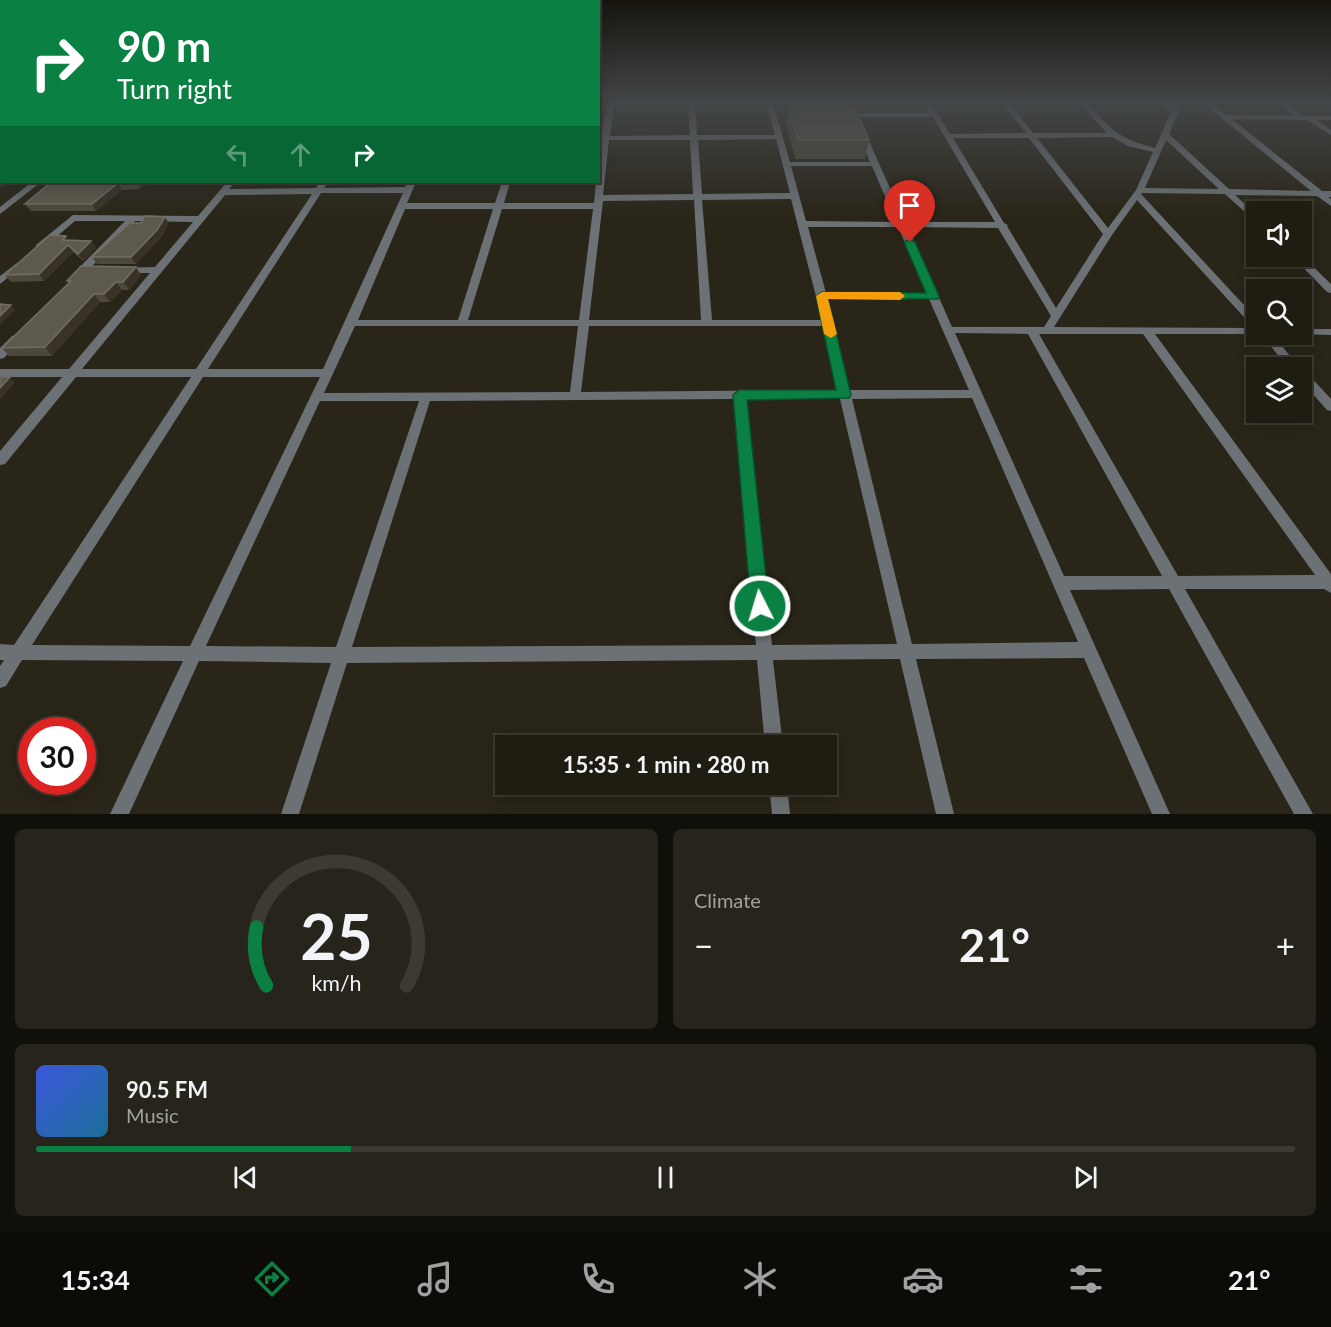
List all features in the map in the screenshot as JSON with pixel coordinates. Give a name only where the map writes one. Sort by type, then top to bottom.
[{"type":"street","points":[[575,396],[606,141]]},
{"type":"street","points":[[694,141],[707,324]]},
{"type":"street","points":[[779,141],[822,296],[945,814]]},
{"type":"street","points":[[865,141],[1161,814]]},
{"type":"street","points":[[951,141],[1055,315]]},
{"type":"street","points":[[1036,141],[1108,234]]},
{"type":"street","points":[[1125,141],[1158,151]]},
{"type":"street","points":[[1047,330],[1108,234],[1139,192],[1162,141]]},
{"type":"street","points":[[1172,141],[1246,210]]},
{"type":"street","points":[[1255,141],[1331,203]]},
{"type":"street","points":[[785,164],[875,164]]},
{"type":"street","points":[[0,211],[36,183]]},
{"type":"street","points":[[0,460],[230,183]]},
{"type":"street","points":[[462,323],[506,183]]},
{"type":"street","points":[[119,814],[351,323],[410,186],[321,187],[223,192]]},
{"type":"street","points":[[0,680],[321,187]]},
{"type":"street","points":[[1139,192],[1331,194]]},
{"type":"street","points":[[1139,192],[1246,313]]},
{"type":"street","points":[[401,206],[498,206],[697,197],[794,196]]},
{"type":"street","points":[[34,251],[73,218],[200,219]]},
{"type":"street","points":[[67,286],[88,269],[133,218]]},
{"type":"street","points":[[801,224],[1003,225]]},
{"type":"street","points":[[0,281],[25,259]]},
{"type":"street","points":[[1307,267],[1331,290]]},
{"type":"street","points":[[115,270],[158,270]]},
{"type":"street","points":[[822,296],[934,296]]},
{"type":"street","points":[[351,323],[828,323]]},
{"type":"street","points":[[0,355],[25,329]]},
{"type":"street","points":[[948,330],[1246,331]]},
{"type":"street","points":[[1031,330],[1304,814]]},
{"type":"street","points":[[1146,330],[1330,583]]},
{"type":"street","points":[[1312,332],[1331,332]]},
{"type":"street","points":[[1276,345],[1286,357]]},
{"type":"street","points":[[0,373],[326,373]]},
{"type":"street","points":[[1312,386],[1331,407]]},
{"type":"street","points":[[315,396],[977,394]]},
{"type":"street","points":[[739,395],[773,735]]},
{"type":"street","points":[[290,814],[426,396]]},
{"type":"street","points":[[1060,583],[1330,583]]},
{"type":"street","points":[[0,652],[341,655],[1089,650]]},
{"type":"street","points":[[779,795],[781,814]]},
{"type":"building","points":[[50,183],[118,183],[92,204],[25,204]]},
{"type":"building","points":[[145,216],[165,217],[157,230],[131,257],[92,257],[130,223],[141,223]]},
{"type":"building","points":[[50,235],[66,236],[63,240],[91,241],[78,254],[68,245],[39,274],[5,275]]},
{"type":"building","points":[[81,266],[136,267],[123,282],[116,282],[104,294],[94,294],[45,347],[2,348],[71,281],[67,281]]},
{"type":"building","points":[[0,304],[11,305],[0,316]]},
{"type":"building","points":[[0,377],[10,377],[0,388]]},
{"type":"slow traffic","points":[[831,334],[822,296],[900,296]]},
{"type":"route","points":[[760,606],[739,395],[844,395],[822,296],[934,296],[910,242]]}]
